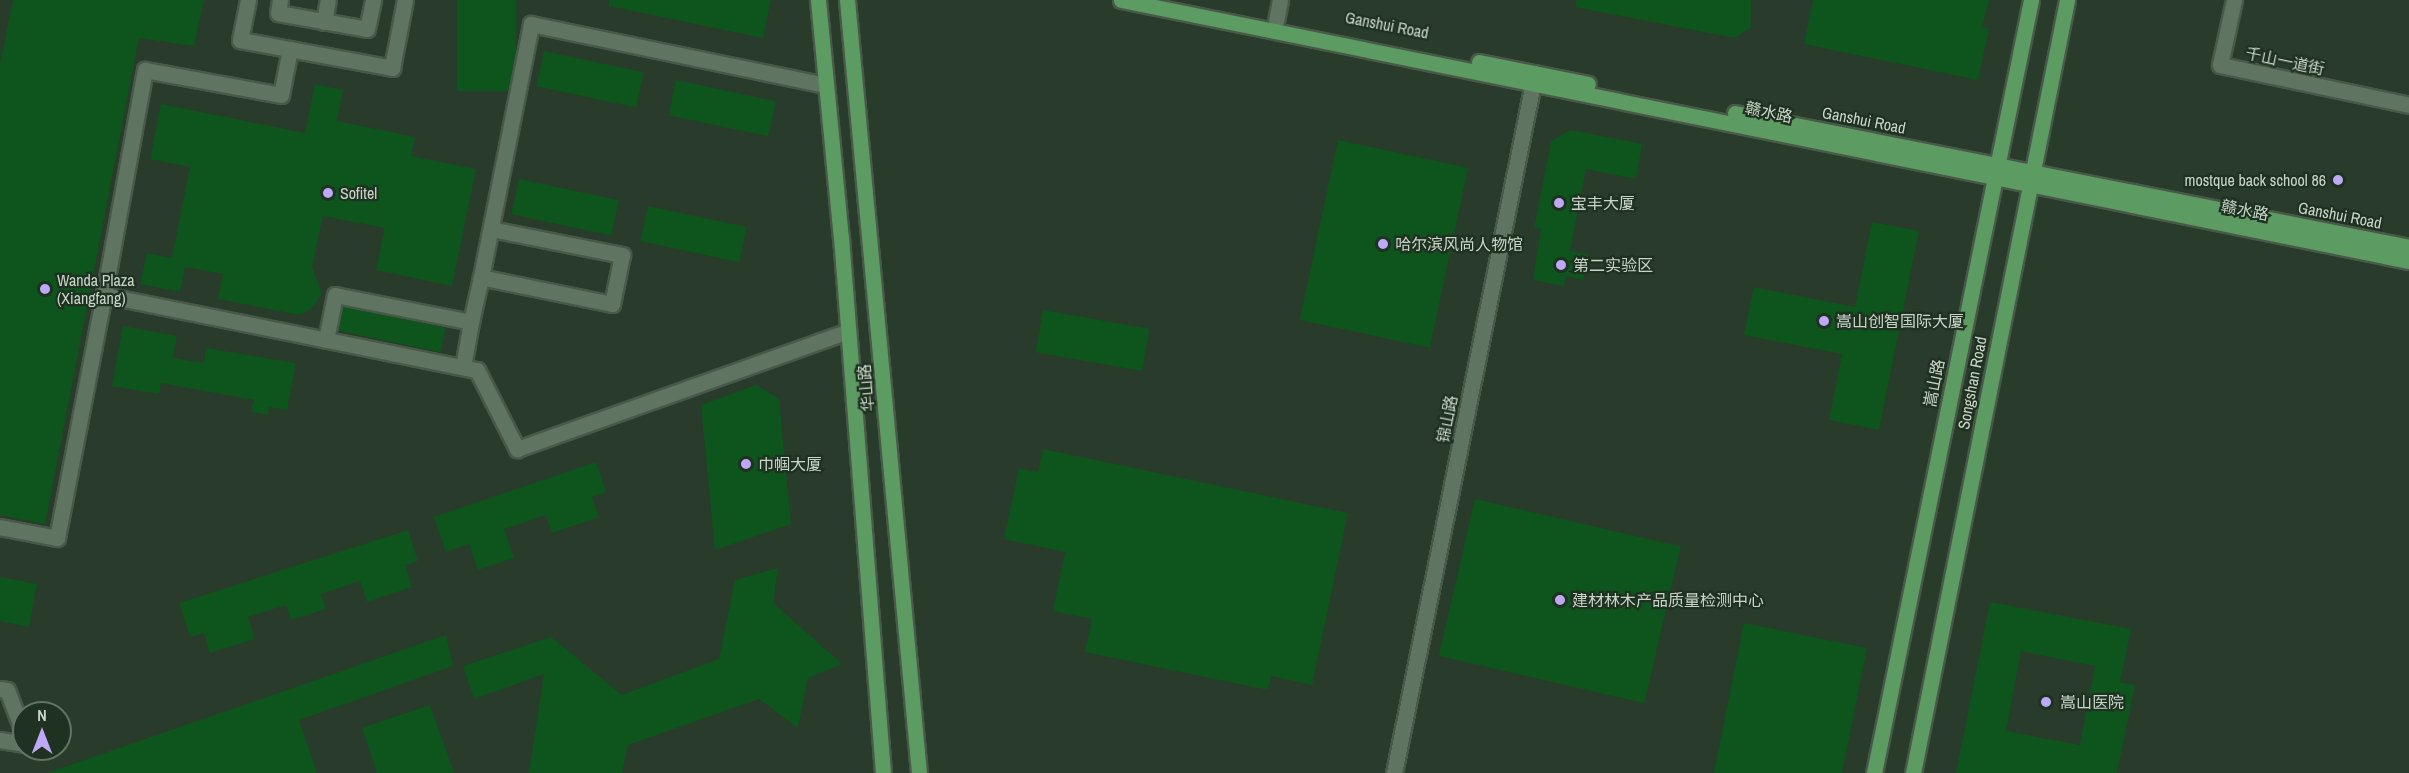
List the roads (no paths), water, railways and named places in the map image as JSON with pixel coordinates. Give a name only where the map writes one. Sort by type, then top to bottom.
[{"type":"main road","name":"华山路","points":[[818,0],[849,331],[883,773]]},
{"type":"main road","name":"华山路","points":[[848,0],[919,773]]},
{"type":"main road","points":[[1121,0],[1534,78]]},
{"type":"main road","name":"Ganshui Road","points":[[1170,0],[1534,78],[1997,171]]},
{"type":"main road","name":"嵩山路","points":[[1874,773],[2031,0]]},
{"type":"main road","name":"Songshan Road","points":[[1913,773],[2067,0]]},
{"type":"main road","name":"赣水路","points":[[1997,171],[2409,261]]},
{"type":"main road","name":"Ganshui Road","points":[[2030,178],[2409,247]]},
{"type":"street","points":[[248,0],[240,40],[392,68],[405,0]]},
{"type":"street","points":[[280,0],[278,13],[367,29],[373,0]]},
{"type":"street","points":[[324,22],[328,0]]},
{"type":"street","points":[[1276,21],[1280,0]]},
{"type":"street","name":"千山一道街","points":[[2234,0],[2220,65],[2409,105]]},
{"type":"street","points":[[463,367],[531,24],[826,85]]},
{"type":"street","points":[[0,527],[57,538],[145,70],[281,95],[290,50]]},
{"type":"street","name":"锦山路","points":[[1394,773],[1534,78]]},
{"type":"street","points":[[481,277],[612,304],[622,255],[491,229]]},
{"type":"street","points":[[104,295],[477,370],[517,449],[849,331]]},
{"type":"street","points":[[326,340],[335,295],[471,322]]},
{"type":"street","points":[[0,689],[7,690],[12,703]]},
{"type":"place","name":"mostque back school 86","points":[[2338,180]]},
{"type":"place","name":"Sofitel","points":[[328,193]]},
{"type":"place","name":"宝丰大厦","points":[[1559,203]]},
{"type":"place","name":"哈尔滨风尚人物馆","points":[[1383,244]]},
{"type":"place","name":"第二实验区","points":[[1561,265]]},
{"type":"place","name":"Wanda Plaza (Xiangfang)","points":[[45,289]]},
{"type":"place","name":"嵩山创智国际大厦","points":[[1824,321]]},
{"type":"place","name":"巾帼大厦","points":[[746,464]]},
{"type":"place","name":"建材林木产品质量检测中心","points":[[1560,600]]},
{"type":"place","name":"嵩山医院","points":[[2046,702]]}]
